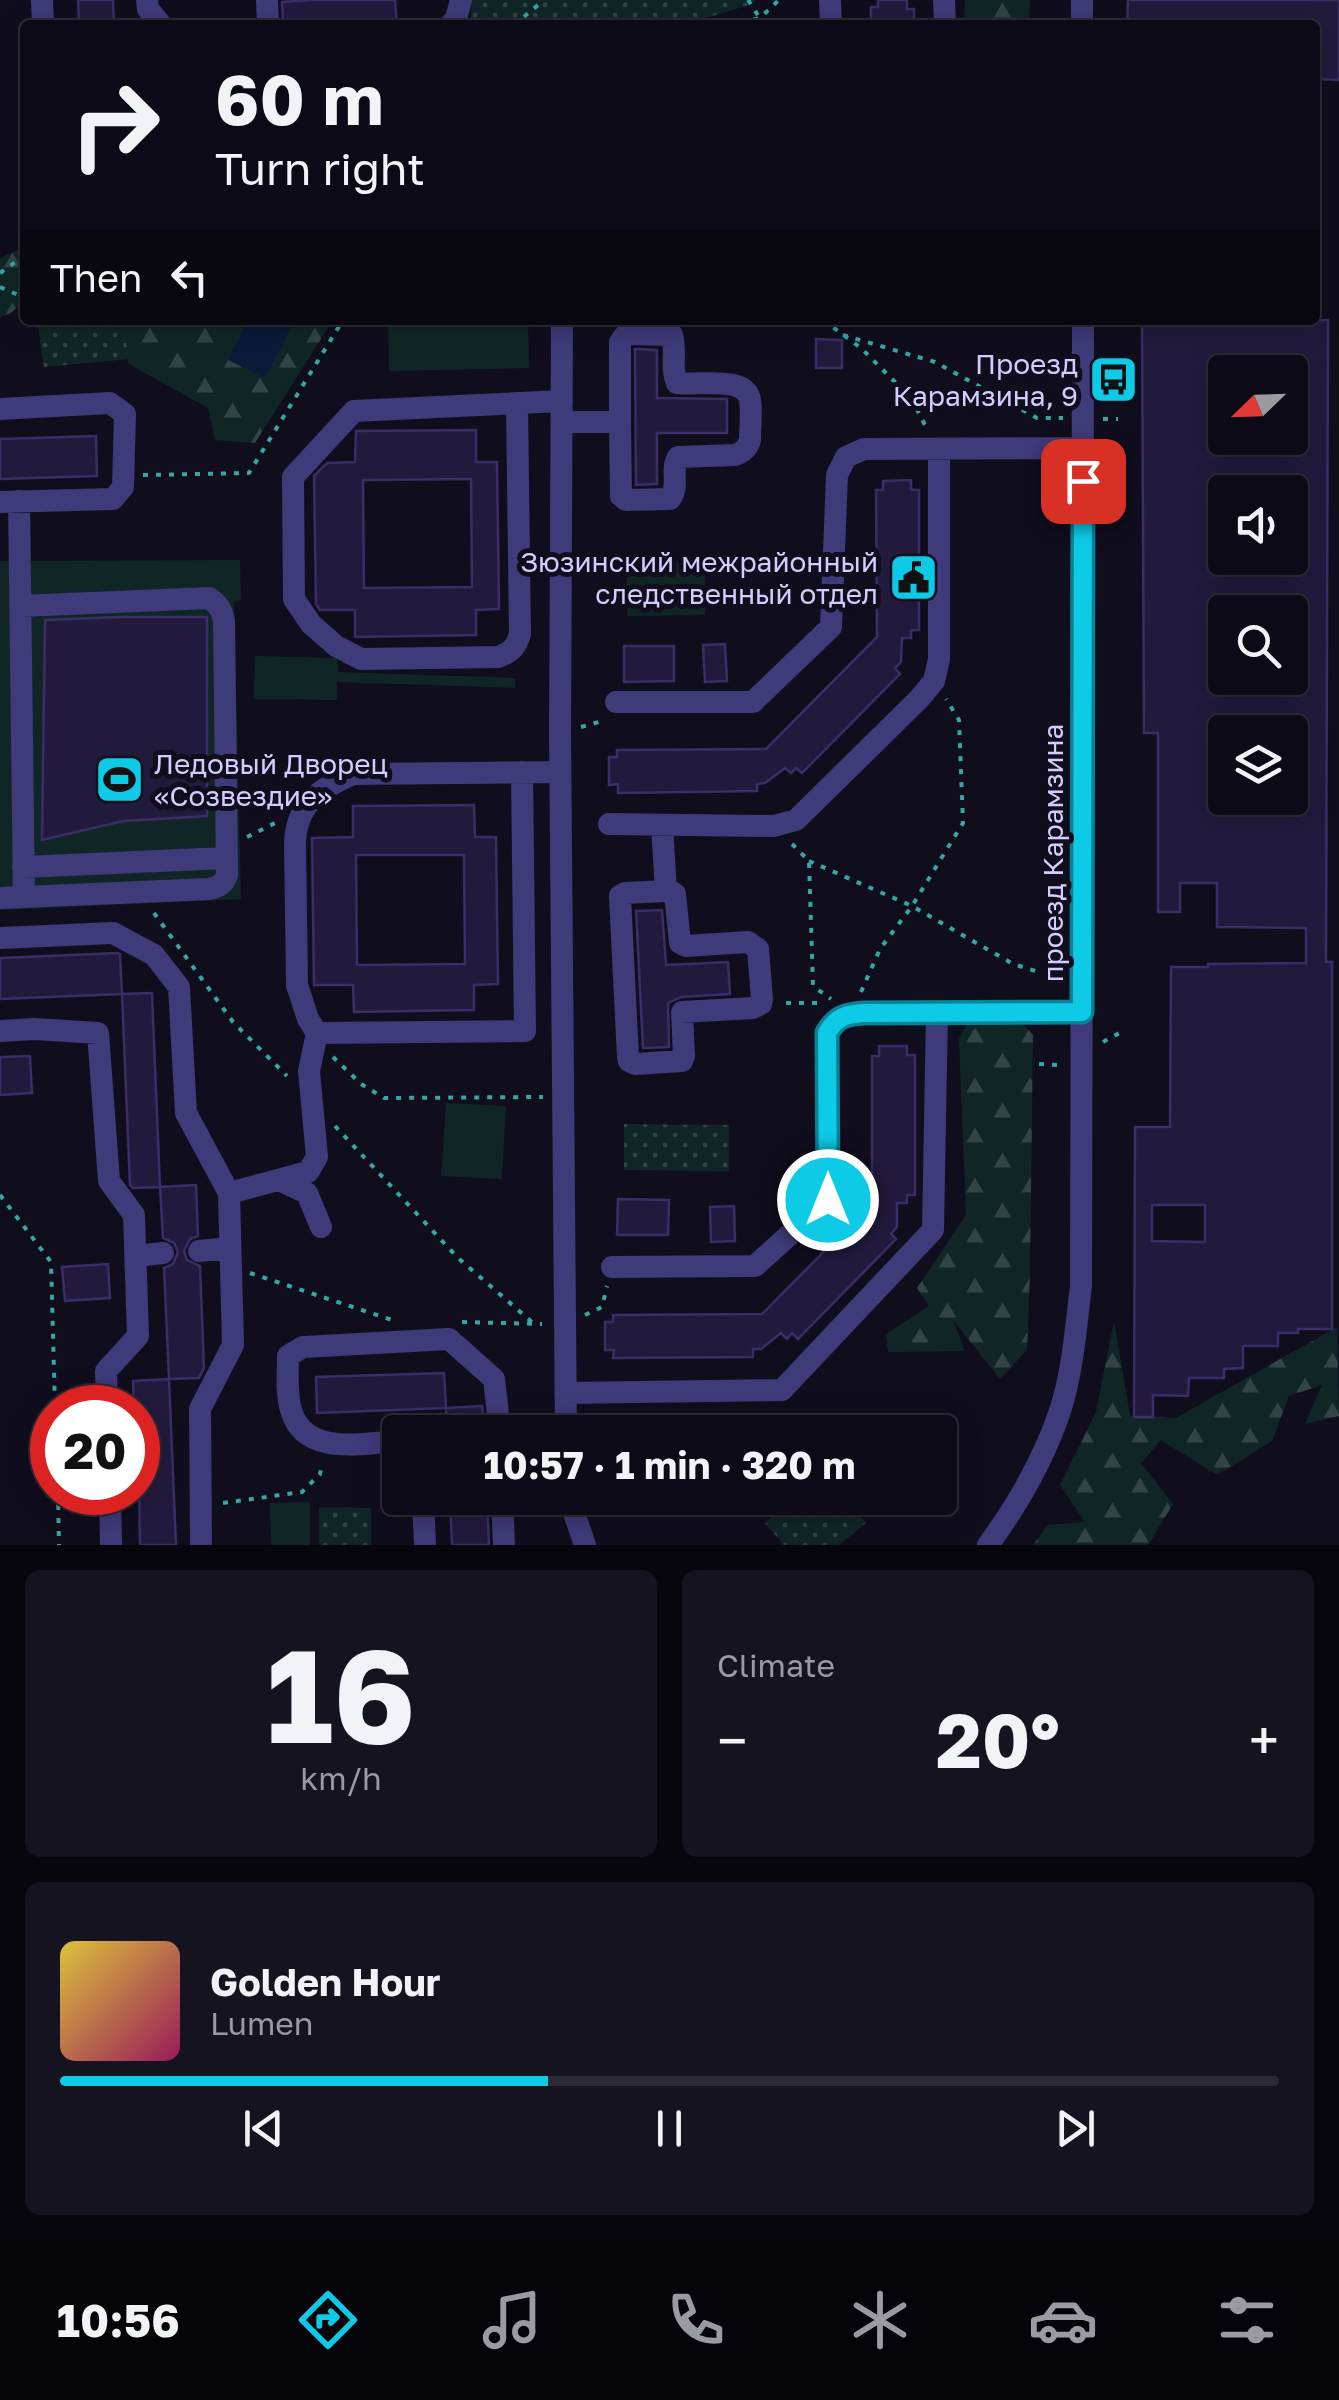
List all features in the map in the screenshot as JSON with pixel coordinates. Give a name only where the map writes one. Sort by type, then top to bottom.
[{"type":"street","points":[[562,325],[560,772],[566,1415]]},
{"type":"street","name":"проезд Карамзина","points":[[988,1545],[1009,1516],[1061,1408],[1081,1286],[1083,325]]},
{"type":"street","points":[[626,334],[672,335],[677,383],[734,384],[750,396],[748,447],[735,455],[678,456],[674,464],[674,494],[670,499],[626,500],[621,496],[620,422],[620,338],[626,334]]},
{"type":"street","points":[[518,403],[517,646],[498,657],[361,659],[336,646],[311,624],[294,600],[292,477],[354,411],[518,403],[620,422]]},
{"type":"street","points":[[0,409],[110,404],[124,414],[124,487],[113,500],[10,501],[20,606],[23,867],[12,898],[217,888],[227,875],[222,610],[208,598],[20,606]]},
{"type":"street","points":[[616,702],[752,702],[831,627],[837,475],[846,457],[864,449],[1083,448]]},
{"type":"street","points":[[609,824],[774,826],[796,820],[919,699],[934,680],[939,659],[938,449]]},
{"type":"street","points":[[317,1032],[525,1031],[522,772]]},
{"type":"street","points":[[228,1193],[308,1172],[317,1157],[309,1071],[317,1032],[308,1019],[297,985],[296,826],[306,807],[334,782],[354,774],[560,772]]},
{"type":"street","points":[[662,825],[666,891]]},
{"type":"street","points":[[23,867],[226,853]]},
{"type":"street","points":[[666,891],[675,894],[680,943],[686,946],[748,942],[758,948],[762,1000],[753,1008],[682,1012],[682,1061],[635,1064],[628,1057],[620,896],[666,891]]},
{"type":"street","points":[[0,938],[113,934],[154,955],[179,986],[186,1113],[228,1193],[233,1346],[200,1409],[201,1545]]},
{"type":"street","points":[[566,1392],[782,1390],[933,1230],[937,1012]]},
{"type":"street","points":[[612,1266],[755,1266],[828,1200],[827,1033],[833,1022],[851,1014],[1082,1012]]},
{"type":"street","points":[[0,1031],[98,1033],[109,1181],[134,1214],[138,1336],[106,1371],[107,1385]]},
{"type":"street","points":[[279,1180],[307,1193],[321,1227]]},
{"type":"street","points":[[199,1250],[230,1257]]},
{"type":"street","points":[[136,1256],[163,1253]]},
{"type":"street","points":[[382,1442],[327,1444],[299,1430],[290,1408],[288,1356],[304,1347],[449,1339],[494,1379],[498,1415]]},
{"type":"street","points":[[110,1515],[111,1545]]},
{"type":"street","points":[[424,1515],[425,1545]]},
{"type":"street","points":[[503,1515],[504,1545]]},
{"type":"street","points":[[576,1515],[585,1545]]},
{"type":"path","points":[[520,20],[544,0]]},
{"type":"path","points":[[748,0],[760,18]]},
{"type":"path","points":[[751,20],[760,18],[778,0]]},
{"type":"path","points":[[124,476],[249,473],[340,325]]},
{"type":"path","points":[[830,325],[862,348],[911,398],[938,449]]},
{"type":"path","points":[[843,335],[935,362],[1036,418]]},
{"type":"path","points":[[851,1014],[880,949],[912,906],[962,823],[960,720],[934,680]]},
{"type":"path","points":[[560,733],[614,718],[616,702]]},
{"type":"path","points":[[226,853],[306,807]]},
{"type":"path","points":[[774,826],[808,861],[912,906],[1013,964],[1039,972]]},
{"type":"path","points":[[808,861],[813,986],[851,1014]]},
{"type":"path","points":[[152,911],[233,1022],[286,1075]]},
{"type":"path","points":[[786,1003],[821,1002],[851,1014]]},
{"type":"path","points":[[317,1032],[344,1070],[384,1098],[563,1096]]},
{"type":"path","points":[[311,1101],[458,1258],[534,1323]]},
{"type":"path","points":[[1,1198],[52,1262],[55,1385]]},
{"type":"path","points":[[230,1257],[394,1321]]},
{"type":"path","points":[[454,1322],[566,1324],[602,1307],[612,1266]]},
{"type":"path","points":[[201,1506],[302,1492],[320,1474],[327,1444]]},
{"type":"path","points":[[58,1515],[59,1545]]},
{"type":"green space","points":[[471,0],[756,0],[699,20],[471,20]]},
{"type":"green space","points":[[965,0],[1030,0],[1029,20],[964,20]]},
{"type":"green space","points":[[20,249],[20,305],[0,317],[0,258]]},
{"type":"green space","points":[[38,325],[124,325],[129,359],[44,367]]},
{"type":"green space","points":[[120,325],[330,325],[255,443],[215,440],[208,408],[129,364]]},
{"type":"green space","points":[[388,325],[528,325],[529,368],[389,371]]},
{"type":"green space","name":"Ледовый Дворец «Созвездие»","points":[[240,560],[241,600],[234,601],[241,899],[0,910],[0,561]]},
{"type":"green space","points":[[705,561],[705,615],[627,616],[627,562]]},
{"type":"green space","points":[[255,656],[337,658],[338,672],[515,678],[515,688],[337,682],[337,700],[254,699]]},
{"type":"green space","points":[[968,1022],[1021,1022],[1033,1035],[1027,1350],[1000,1379],[953,1320],[965,1351],[888,1352],[886,1334],[929,1306],[917,1288],[966,1215],[959,1039]]},
{"type":"green space","points":[[446,1103],[506,1106],[502,1179],[441,1176]]},
{"type":"green space","points":[[624,1124],[729,1125],[729,1171],[624,1170]]},
{"type":"green space","points":[[1114,1321],[1130,1416],[1176,1418],[1337,1327],[1339,1416],[1305,1424],[1322,1385],[1289,1396],[1272,1441],[1217,1475],[1161,1440],[1141,1463],[1173,1504],[1148,1545],[1033,1545],[1048,1525],[1085,1522],[1060,1485],[1096,1412]]},
{"type":"green space","points":[[310,1502],[310,1545],[271,1545],[270,1503]]},
{"type":"green space","points":[[319,1507],[371,1508],[371,1545],[319,1545]]},
{"type":"green space","points":[[775,1515],[859,1515],[866,1523],[839,1545],[784,1545],[765,1523]]},
{"type":"water","points":[[246,325],[292,325],[265,378],[228,360]]},
{"type":"building","points":[[78,0],[113,0],[114,20],[79,20]]},
{"type":"building","points":[[395,0],[397,20],[283,20],[282,2]]},
{"type":"building","points":[[878,0],[907,0],[907,9],[914,9],[914,20],[871,20],[871,7],[878,7]]},
{"type":"building","points":[[1128,0],[1339,0],[1339,80],[1320,79],[1320,20],[1127,20]]},
{"type":"building","points":[[1320,320],[1328,320],[1326,962],[1332,962],[1332,1329],[1278,1333],[1278,1346],[1243,1346],[1243,1368],[1224,1369],[1224,1378],[1189,1378],[1188,1396],[1153,1395],[1153,1417],[1134,1417],[1135,1127],[1170,1127],[1171,967],[1306,963],[1306,928],[1217,927],[1217,883],[1180,883],[1180,912],[1158,912],[1158,733],[1144,733],[1142,325],[1320,325]],"holes":[[[1152,1205],[1205,1205],[1205,1242],[1152,1241]]]},
{"type":"building","points":[[816,339],[842,340],[842,368],[816,368]]},
{"type":"building","points":[[635,349],[657,350],[657,398],[727,399],[727,433],[657,433],[657,484],[636,485]]},
{"type":"building","points":[[476,430],[476,462],[497,462],[499,609],[476,610],[476,635],[355,637],[355,610],[320,610],[316,604],[314,476],[327,463],[355,462],[356,431]],"holes":[[[471,479],[472,587],[364,588],[363,480]]]},
{"type":"building","points":[[96,436],[97,476],[0,479],[0,439]]},
{"type":"building","points":[[911,480],[911,490],[919,490],[919,630],[911,630],[911,638],[902,638],[901,662],[895,668],[900,674],[802,773],[796,768],[791,773],[785,768],[765,783],[757,784],[757,791],[618,793],[618,784],[609,785],[609,757],[617,757],[617,750],[766,749],[877,637],[876,490],[883,490],[883,481]]},
{"type":"building","points":[[207,617],[207,816],[123,821],[42,840],[45,620]]},
{"type":"building","points":[[725,644],[727,681],[705,682],[703,645]]},
{"type":"building","points":[[624,646],[674,646],[674,681],[624,682]]},
{"type":"building","points":[[474,805],[475,837],[496,837],[498,984],[474,985],[474,1010],[354,1012],[353,985],[314,985],[312,838],[353,837],[353,806]],"holes":[[[356,855],[464,855],[465,964],[357,965]]]},
{"type":"building","points":[[662,910],[666,965],[728,962],[730,994],[681,997],[668,1003],[669,1047],[643,1048],[636,911]]},
{"type":"building","points":[[118,953],[122,994],[0,999],[0,958]]},
{"type":"building","points":[[152,993],[160,1187],[133,1188],[122,994]]},
{"type":"building","points":[[879,1046],[907,1046],[907,1055],[915,1055],[915,1195],[907,1195],[907,1203],[897,1203],[897,1227],[891,1234],[896,1239],[798,1339],[792,1333],[787,1339],[781,1333],[761,1349],[753,1349],[753,1357],[613,1358],[614,1350],[605,1350],[605,1322],[613,1322],[613,1315],[762,1314],[872,1203],[872,1056],[879,1056]]},
{"type":"building","points":[[30,1056],[32,1093],[0,1095],[0,1057]]},
{"type":"building","points":[[196,1185],[198,1236],[190,1239],[184,1251],[187,1260],[200,1266],[204,1368],[199,1378],[169,1379],[164,1268],[173,1264],[178,1252],[174,1243],[163,1238],[160,1187]]},
{"type":"building","points":[[618,1199],[669,1200],[668,1235],[617,1235]]},
{"type":"building","points":[[734,1206],[735,1241],[711,1242],[710,1207]]},
{"type":"building","points":[[108,1264],[110,1298],[65,1301],[62,1267]]},
{"type":"building","points":[[444,1373],[446,1408],[317,1413],[316,1377]]},
{"type":"building","points":[[169,1379],[176,1545],[140,1545],[140,1515],[160,1515],[160,1385],[133,1385],[133,1381]]},
{"type":"building","points":[[482,1406],[483,1415],[446,1415],[446,1408]]},
{"type":"building","points":[[451,1515],[488,1515],[489,1545],[452,1545]]},
{"type":"place","name":"Проезд Карамзина, 9","points":[[1113,380]]},
{"type":"place","name":"Зюзинский межрайонный следственный отдел","points":[[913,578]]},
{"type":"place","name":"Ледовый Дворец «Созвездие»","points":[[119,780]]},
{"type":"route","points":[[828,1200],[827,1033],[833,1022],[864,1013],[1082,1012],[1083,481]]}]
